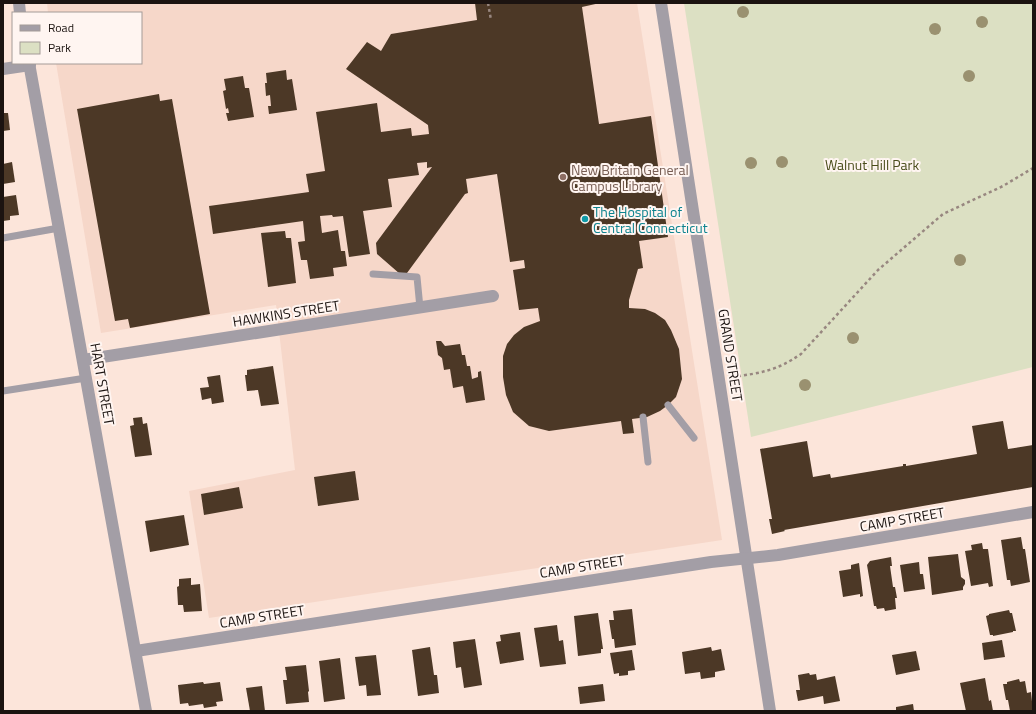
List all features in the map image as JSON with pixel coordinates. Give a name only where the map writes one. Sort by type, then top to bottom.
[{"type":"street","name":"GRAND STREET","points":[[662,3],[770,711]]},
{"type":"street","points":[[3,69],[30,64]]},
{"type":"street","name":"HART STREET","points":[[30,64],[146,711]]},
{"type":"street","name":"HAWKINS STREET","points":[[83,360],[493,296]]},
{"type":"street","name":"CAMP STREET","points":[[136,651],[711,562],[778,555],[1033,512]]},
{"type":"lane","points":[[3,238],[59,228]]},
{"type":"lane","points":[[373,274],[417,277],[420,308]]},
{"type":"lane","points":[[3,391],[86,378]]},
{"type":"lane","points":[[668,406],[694,438]]},
{"type":"lane","points":[[643,417],[648,462]]},
{"type":"path","points":[[488,3],[491,20]]},
{"type":"path","points":[[719,379],[768,372],[787,364],[801,354],[878,270],[943,214],[1003,186],[1033,168]]},
{"type":"shaded area","points":[[47,3],[637,3],[722,540],[209,618],[189,491],[295,470],[276,305],[101,333],[56,64],[142,64],[142,12],[48,12]]},
{"type":"green space","name":"Walnut Hill Park","points":[[684,3],[1033,3],[1033,367],[751,437]]},
{"type":"building","name":"The Hospital of Central Connecticut","points":[[475,3],[600,3],[582,7],[599,124],[651,116],[668,237],[639,241],[643,268],[638,269],[629,300],[629,308],[645,309],[655,313],[665,320],[679,349],[682,379],[676,397],[668,405],[660,411],[647,417],[632,419],[634,433],[623,434],[621,421],[549,431],[529,426],[513,412],[506,395],[503,377],[503,356],[507,344],[514,335],[524,327],[540,321],[538,308],[519,310],[513,270],[525,268],[524,260],[510,262],[497,174],[466,179],[468,193],[465,194],[407,273],[400,274],[377,254],[376,243],[432,167],[427,168],[427,162],[417,163],[419,175],[388,179],[392,207],[363,211],[370,254],[349,257],[343,216],[320,216],[322,233],[338,230],[341,251],[345,251],[347,266],[333,268],[334,276],[310,279],[307,260],[301,260],[298,242],[305,241],[303,221],[213,234],[209,206],[309,192],[306,174],[325,171],[316,112],[377,103],[381,132],[411,128],[412,136],[429,134],[428,125],[346,69],[367,42],[381,51],[391,34],[477,20]]},
{"type":"building","points":[[286,70],[287,80],[292,79],[297,110],[269,114],[268,106],[271,106],[270,95],[266,96],[266,73]]},
{"type":"building","points":[[243,76],[245,88],[249,88],[254,117],[228,121],[226,113],[229,113],[228,108],[226,109],[223,91],[226,90],[224,79]]},
{"type":"building","points":[[159,94],[160,101],[172,99],[210,314],[130,328],[128,319],[115,321],[77,109]]},
{"type":"building","points":[[3,113],[8,113],[10,130],[3,131]]},
{"type":"building","points":[[12,162],[15,182],[3,184],[3,164]]},
{"type":"building","points":[[16,195],[19,215],[10,216],[10,220],[3,221],[3,197]]},
{"type":"building","points":[[285,231],[286,238],[291,238],[296,283],[268,287],[261,233]]},
{"type":"building","points":[[436,341],[441,341],[445,346],[460,344],[462,355],[465,355],[467,366],[470,366],[472,379],[478,377],[478,372],[481,371],[485,400],[466,403],[463,386],[453,388],[450,369],[444,370],[442,358],[438,355]]},
{"type":"building","points":[[273,366],[279,404],[261,406],[258,390],[247,391],[245,375],[247,375],[247,370]]},
{"type":"building","points":[[220,375],[224,402],[212,404],[211,398],[202,400],[200,388],[209,387],[207,377]]},
{"type":"building","points":[[142,417],[143,424],[147,423],[152,455],[135,457],[130,426],[134,425],[133,418]]},
{"type":"building","points":[[1003,421],[1008,449],[1033,445],[1033,487],[784,530],[785,531],[772,534],[769,519],[772,519],[760,449],[807,441],[813,477],[830,474],[831,478],[903,466],[903,464],[906,464],[906,466],[977,454],[972,426]]},
{"type":"building","points":[[355,471],[359,500],[318,506],[314,477]]},
{"type":"building","points":[[239,487],[243,508],[204,515],[201,494]]},
{"type":"building","points":[[184,515],[189,545],[150,552],[145,521]]},
{"type":"building","points":[[1021,537],[1023,549],[1025,549],[1030,582],[1011,586],[1010,580],[1007,580],[1001,540]]},
{"type":"building","points":[[982,543],[983,549],[988,549],[993,586],[989,587],[988,583],[971,586],[965,551],[972,550],[971,545]]},
{"type":"building","points":[[958,554],[961,577],[965,580],[963,590],[932,595],[928,557]]},
{"type":"building","points":[[891,557],[892,566],[890,566],[893,587],[895,587],[897,598],[895,598],[896,609],[885,611],[884,608],[877,609],[876,606],[874,606],[867,565],[870,561]]},
{"type":"building","points":[[919,562],[920,574],[923,574],[925,589],[904,592],[900,565]]},
{"type":"building","points":[[859,563],[863,596],[860,597],[860,594],[843,597],[839,571],[851,569],[851,565]]},
{"type":"building","points":[[191,578],[191,585],[200,584],[202,611],[184,612],[183,605],[178,605],[177,587],[179,586],[179,579]]},
{"type":"building","points":[[632,609],[636,645],[615,648],[609,620],[614,620],[613,611]]},
{"type":"building","points":[[1009,610],[1010,613],[1012,613],[1016,631],[993,636],[990,635],[986,616]]},
{"type":"building","points":[[598,613],[603,649],[601,649],[601,653],[578,656],[574,616]]},
{"type":"building","points":[[557,625],[559,641],[563,640],[566,664],[540,667],[534,628]]},
{"type":"building","points":[[520,632],[524,660],[500,664],[496,642],[501,641],[500,635]]},
{"type":"building","points":[[475,639],[482,685],[464,688],[461,667],[456,668],[453,642]]},
{"type":"building","points":[[1002,640],[1005,657],[984,660],[982,643]]},
{"type":"building","points":[[430,647],[434,675],[437,675],[439,693],[418,696],[412,650]]},
{"type":"building","points":[[711,647],[712,651],[721,649],[725,670],[715,672],[715,677],[701,679],[700,672],[685,674],[682,652]]},
{"type":"building","points":[[632,650],[635,670],[628,671],[628,675],[619,676],[619,673],[614,674],[610,653]]},
{"type":"building","points":[[916,651],[920,670],[896,675],[892,655]]},
{"type":"building","points":[[376,655],[381,695],[367,696],[366,685],[359,686],[355,657]]},
{"type":"building","points":[[340,658],[345,699],[324,702],[319,661]]},
{"type":"building","points":[[306,665],[309,702],[286,704],[283,680],[287,680],[285,667]]},
{"type":"building","points":[[809,673],[810,675],[816,674],[817,680],[835,676],[840,701],[824,704],[823,696],[798,701],[796,690],[800,690],[798,675]]},
{"type":"building","points":[[985,678],[989,701],[991,700],[993,711],[966,711],[960,683]]},
{"type":"building","points":[[1019,679],[1020,682],[1025,681],[1027,693],[1031,692],[1033,711],[1010,711],[1003,684]]},
{"type":"building","points":[[203,682],[204,684],[220,682],[223,701],[216,702],[217,706],[204,708],[203,704],[189,706],[188,703],[180,704],[178,685]]},
{"type":"building","points":[[603,684],[605,701],[580,704],[578,687]]},
{"type":"building","points":[[262,686],[265,711],[250,711],[246,688]]},
{"type":"building","points":[[913,704],[914,711],[896,711],[896,707]]},
{"type":"place","name":"New Britain General Campus Library","points":[[563,177]]},
{"type":"place","name":"The Hospital of Central Connecticut","points":[[585,219]]}]
